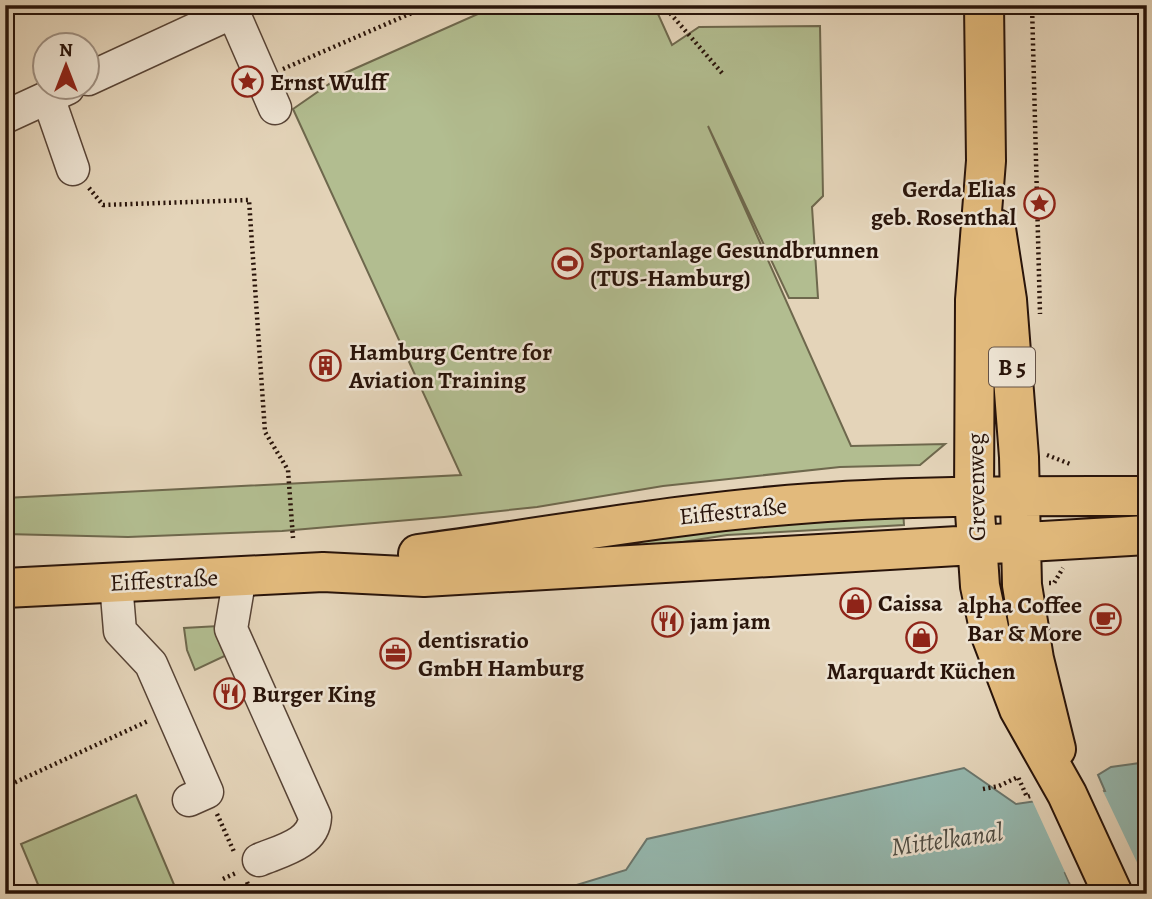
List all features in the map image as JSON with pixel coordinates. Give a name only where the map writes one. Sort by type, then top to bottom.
[{"type":"main road","name":"Grevenweg","points":[[984,5],[986,161],[975,300],[974,497],[975,545],[983,606],[999,662],[1019,709],[1067,794],[1110,887]]},
{"type":"main road","name":"Grevenweg","points":[[986,161],[1007,300],[1024,604],[1034,659],[1067,794]]},
{"type":"main road","name":"Eiffestraße","points":[[323,572],[391,557],[723,512],[812,503],[974,497],[1147,496]]},
{"type":"main road","name":"Eiffestraße","points":[[5,588],[323,572],[424,577],[1147,535]]},
{"type":"street","points":[[102,72],[232,8],[275,108]]},
{"type":"street","points":[[5,117],[37,102]]},
{"type":"street","points":[[61,102],[73,169]]},
{"type":"street","points":[[240,576],[231,629],[315,817],[313,829],[306,838],[251,865]]},
{"type":"street","points":[[116,583],[120,632],[152,664],[171,711],[198,796]]},
{"type":"path","points":[[291,66],[430,5]]},
{"type":"path","points":[[663,5],[722,73]]},
{"type":"path","points":[[1032,5],[1041,328]]},
{"type":"path","points":[[73,169],[103,205],[249,200],[265,432],[288,470],[293,538]]},
{"type":"path","points":[[1045,444],[1049,454],[1058,461],[1071,464],[1072,473]]},
{"type":"path","points":[[1036,457],[1049,454]]},
{"type":"path","points":[[5,787],[171,711]]},
{"type":"path","points":[[983,789],[999,786],[1018,777],[1027,797],[1030,796]]},
{"type":"path","points":[[198,796],[251,865],[252,894]]},
{"type":"path","points":[[223,879],[251,865]]},
{"type":"green space","name":"Sportanlage Gesundbrunnen (TUS-Hamburg)","points":[[498,5],[654,5],[672,45],[699,27],[820,26],[823,196],[812,207],[818,298],[789,298],[708,126],[851,446],[945,444],[920,465],[840,467],[663,486],[537,507],[444,517],[282,531],[128,537],[5,534],[5,498],[461,475],[293,109],[345,73]]},
{"type":"green space","points":[[903,510],[904,525],[727,535],[626,551],[619,544],[620,540]]},
{"type":"green space","points":[[219,626],[231,653],[195,670],[187,650],[184,628]]},
{"type":"green space","points":[[136,795],[178,894],[42,894],[21,844]]},
{"type":"water","name":"Mittelkanal","points":[[1147,762],[1147,880],[1139,863],[1065,873],[1074,894],[547,894],[626,870],[647,839],[964,768],[1016,804],[1105,791],[1098,775],[1111,767]]},
{"type":"pier","points":[[1102,789],[1143,875],[1137,867],[1069,876],[1071,885],[1032,800]]},
{"type":"place","name":"Ernst Wulff","points":[[247,82]]},
{"type":"place","name":"Gerda Elias geb. Rosenthal","points":[[1039,203]]},
{"type":"place","name":"Sportanlage Gesundbrunnen (TUS-Hamburg)","points":[[567,264]]},
{"type":"place","name":"Hamburg Centre for Aviation Training","points":[[326,366]]},
{"type":"place","name":"Caissa","points":[[855,603]]},
{"type":"place","name":"alpha Coffee Bar & More","points":[[1105,619]]},
{"type":"place","name":"jam jam","points":[[667,621]]},
{"type":"place","name":"Marquardt Küchen","points":[[921,637]]},
{"type":"place","name":"dentisratio GmbH Hamburg","points":[[395,654]]},
{"type":"place","name":"Burger King","points":[[229,694]]}]
